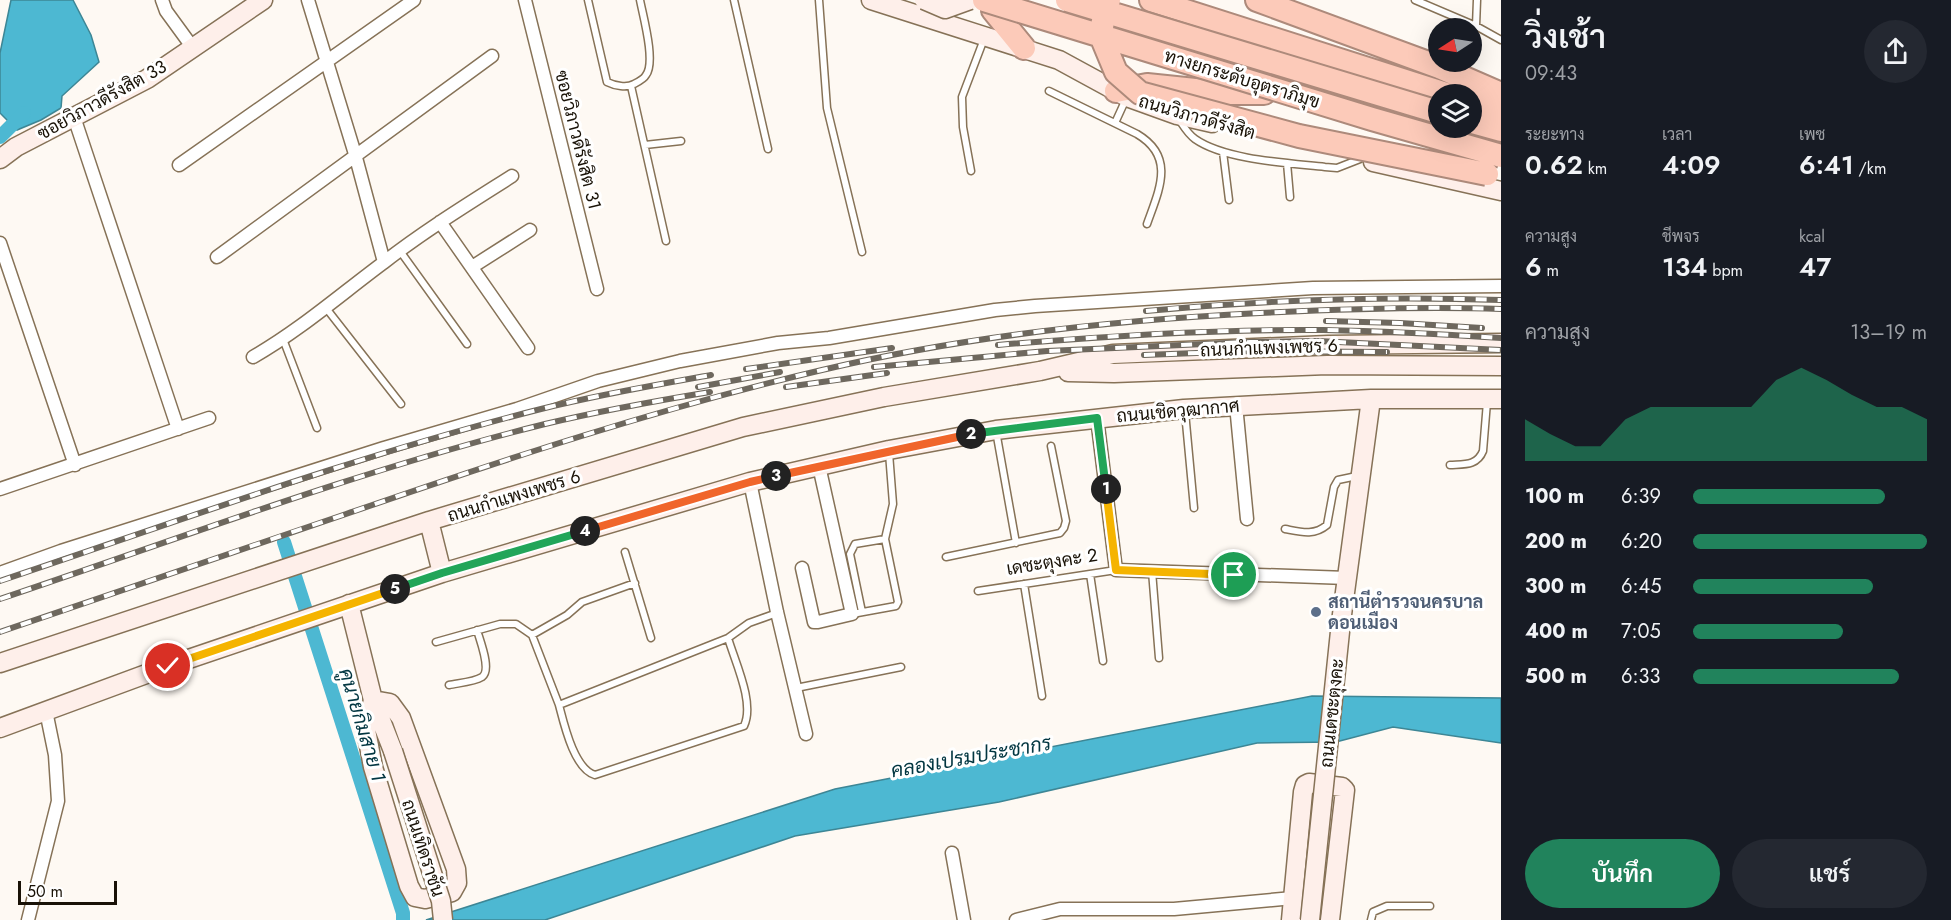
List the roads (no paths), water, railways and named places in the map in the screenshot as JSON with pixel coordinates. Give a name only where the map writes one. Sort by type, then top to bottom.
[{"type":"highway","points":[[961,0],[988,5],[1264,93],[1497,177]]},
{"type":"highway","name":"ทางยกระดับอุตราภิมุข","points":[[1067,0],[1428,109]]},
{"type":"highway","points":[[1108,0],[1105,4],[1101,36],[1116,72],[1140,93],[1299,136],[1497,177]]},
{"type":"highway","points":[[1151,0],[1428,88]]},
{"type":"highway","points":[[1257,0],[1439,67],[1501,94]]},
{"type":"highway","points":[[988,5],[1024,48]]},
{"type":"highway","name":"ทางยกระดับอุตราภิมุข","points":[[988,5],[1501,156]]},
{"type":"highway","points":[[1122,94],[1147,84],[1224,93],[1264,93]]},
{"type":"highway","points":[[1482,105],[1501,110]]},
{"type":"highway","points":[[1482,125],[1501,130]]},
{"type":"main road","name":"ซอยวิภาวดีรังสิต 33","points":[[0,159],[16,147],[126,91],[262,0]]},
{"type":"main road","name":"ถนนวิภาวดีรังสิต","points":[[871,0],[1059,60],[1122,94],[1177,115],[1360,159],[1497,177]]},
{"type":"main road","points":[[924,0],[945,9],[970,0]]},
{"type":"main road","name":"ถนนกำแพงเพชร 6","points":[[0,663],[429,521],[743,427],[884,398],[1040,371],[1113,354],[1328,345],[1501,343]]},
{"type":"main road","name":"ถนนกำแพงเพชร 6","points":[[1040,371],[1114,373],[1327,365],[1501,366]]},
{"type":"main road","name":"ถนนเชิดวุฒากาศ","points":[[0,728],[442,573],[750,482],[889,450],[996,430],[1184,409],[1371,399],[1494,399]]},
{"type":"main road","name":"ถนนเดชะตุงคะ","points":[[1310,920],[1341,622],[1371,399]]},
{"type":"main road","points":[[429,521],[442,573]]},
{"type":"main road","name":"ถนนเทิดราชัน","points":[[349,604],[374,700],[393,751],[441,901],[443,920]]},
{"type":"main road","points":[[374,700],[390,703],[401,718],[456,869],[457,883],[452,892],[425,899],[415,897],[409,886],[373,767],[366,730],[374,700]]},
{"type":"main road","points":[[1291,920],[1305,785],[1309,783],[1342,787],[1346,795],[1330,920]]},
{"type":"street","points":[[162,0],[166,10],[193,48]]},
{"type":"street","points":[[308,0],[355,154],[384,262]]},
{"type":"street","points":[[179,165],[414,0]]},
{"type":"street","name":"ซอยวิภาวดีรังสิต 31","points":[[525,0],[597,289]]},
{"type":"street","points":[[217,257],[492,56]]},
{"type":"street","points":[[74,117],[178,429]]},
{"type":"street","points":[[253,357],[326,308],[440,222],[512,176]]},
{"type":"street","points":[[440,222],[528,348]]},
{"type":"street","points":[[472,267],[530,230]]},
{"type":"street","points":[[0,243],[75,465]]},
{"type":"street","points":[[0,573],[62,551],[384,448],[517,409],[598,381],[680,361],[778,343],[829,338],[963,315],[1035,306],[1313,288],[1501,286]]},
{"type":"street","points":[[1236,405],[1247,519]]},
{"type":"street","points":[[0,489],[209,418]]},
{"type":"street","points":[[1097,418],[1116,570]]},
{"type":"street","points":[[802,568],[814,622],[857,613],[819,466]]},
{"type":"street","points":[[750,482],[777,612],[806,734]]},
{"type":"street","name":"เดชะตุงคะ 2","points":[[1116,570],[1347,578]]},
{"type":"street","points":[[27,920],[58,801],[55,755],[46,711]]},
{"type":"street","points":[[952,853],[964,920]]},
{"type":"street","points":[[1016,920],[1060,909],[1174,909],[1293,898]]},
{"type":"lane","points":[[588,0],[607,82],[614,86],[631,86],[645,77],[649,68],[649,51],[640,0]]},
{"type":"lane","points":[[734,0],[768,149]]},
{"type":"lane","points":[[819,0],[827,108],[862,252]]},
{"type":"lane","points":[[1415,0],[1457,18]]},
{"type":"lane","points":[[1476,18],[1477,0]]},
{"type":"lane","points":[[1219,14],[1271,37]]},
{"type":"lane","points":[[1482,29],[1501,40]]},
{"type":"lane","points":[[971,171],[963,128],[962,97],[985,36]]},
{"type":"lane","points":[[631,86],[666,241]]},
{"type":"lane","points":[[1049,91],[1147,139],[1158,155],[1162,180],[1147,224]]},
{"type":"lane","points":[[1115,123],[1122,94]]},
{"type":"lane","points":[[1177,115],[1187,132],[1223,152],[1287,163],[1337,168],[1360,159]]},
{"type":"lane","points":[[645,146],[681,141]]},
{"type":"lane","points":[[1223,152],[1229,200]]},
{"type":"lane","points":[[1287,163],[1290,197]]},
{"type":"lane","points":[[400,251],[467,344]]},
{"type":"lane","points":[[326,308],[401,404]]},
{"type":"lane","points":[[283,339],[317,428]]},
{"type":"lane","points":[[1450,465],[1473,463],[1480,459],[1494,399]]},
{"type":"lane","points":[[1184,409],[1194,508]]},
{"type":"lane","points":[[996,430],[1016,543]]},
{"type":"lane","points":[[946,556],[1060,533],[1066,521],[1051,446]]},
{"type":"lane","points":[[885,539],[855,544],[850,554],[857,613],[896,606],[898,602],[885,539],[893,504],[889,450]]},
{"type":"lane","points":[[1286,529],[1310,533],[1321,531],[1327,525],[1334,487],[1338,480],[1361,476]]},
{"type":"lane","points":[[625,552],[651,638]]},
{"type":"lane","name":"เดชะตุงคะ 2","points":[[978,591],[1116,570]]},
{"type":"lane","points":[[1152,571],[1160,658]]},
{"type":"lane","points":[[1090,574],[1103,661]]},
{"type":"lane","points":[[532,635],[567,615],[582,602],[635,583]]},
{"type":"lane","points":[[1024,584],[1042,696]]},
{"type":"lane","points":[[559,705],[728,638],[749,623],[777,612]]},
{"type":"lane","points":[[436,642],[477,630],[510,624],[516,624],[532,635],[578,758],[588,772],[595,775],[744,726],[748,718],[747,699],[728,638]]},
{"type":"lane","points":[[449,686],[483,676],[486,671],[486,662],[477,630]]},
{"type":"lane","points":[[796,688],[901,667]]},
{"type":"lane","points":[[1371,920],[1373,912],[1387,906],[1431,906]]},
{"type":"water","points":[[11,0],[73,0],[91,35],[99,62],[62,96],[61,108],[17,130],[0,113],[0,53]]},
{"type":"water","points":[[1312,696],[1501,698],[1501,743],[1393,727],[1336,742],[1257,743],[999,802],[795,836],[545,920],[426,920],[835,789]]},
{"type":"waterway","points":[[0,137],[24,113]]},
{"type":"waterway","name":"คูนายกิมสาย 1","points":[[284,542],[403,913],[403,920]]},
{"type":"railway","points":[[1146,311],[1323,300],[1412,298],[1501,300]]},
{"type":"railway","points":[[0,632],[582,436],[761,385],[876,358],[1040,331],[1150,320],[1350,309],[1501,309]]},
{"type":"railway","points":[[1326,321],[1482,328]]},
{"type":"railway","points":[[998,345],[1160,334],[1282,330],[1389,332],[1501,338]]},
{"type":"railway","points":[[874,367],[1047,351],[1250,342],[1318,341],[1501,350]]},
{"type":"railway","points":[[746,369],[892,348]]},
{"type":"railway","points":[[1144,355],[1249,351],[1387,352]]},
{"type":"railway","points":[[698,387],[780,372]]},
{"type":"railway","points":[[786,387],[887,373]]},
{"type":"railway","points":[[0,581],[269,490],[473,427],[562,404],[711,375]]},
{"type":"railway","points":[[0,599],[407,462],[545,424],[628,406],[710,392]]},
{"type":"place","name":"สถานีตำรวจนครบาล ดอนเมือง","points":[[1316,612]]},
{"type":"water label","name":"คลองเปรมประชากร","points":[[971,757]]}]
